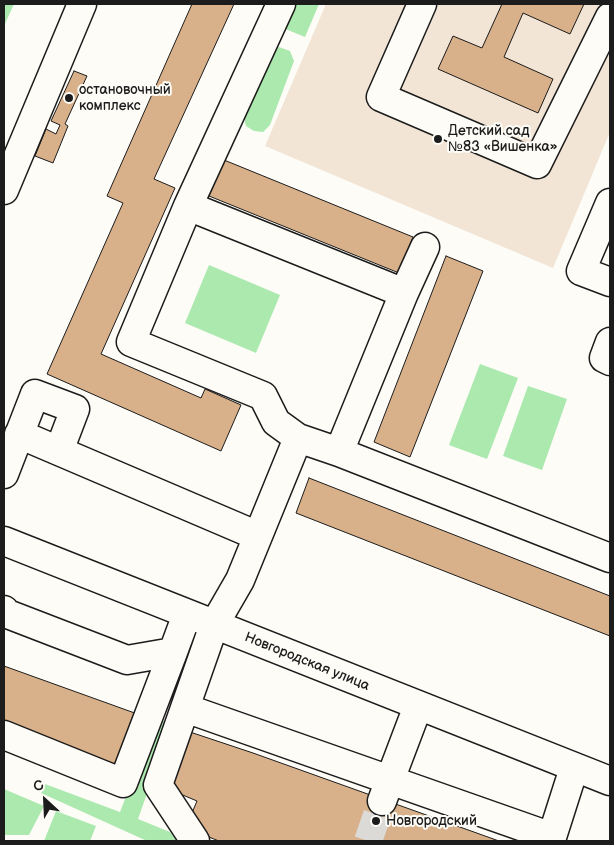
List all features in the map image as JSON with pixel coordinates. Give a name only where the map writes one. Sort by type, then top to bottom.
[{"type":"street","points":[[4,190],[82,4]]},
{"type":"street","points":[[281,4],[188,206],[131,342],[263,396],[276,422],[298,438],[339,452],[610,558]]},
{"type":"street","points":[[422,4],[381,98],[537,164],[610,17]]},
{"type":"street","points":[[610,203],[581,271],[610,282]]},
{"type":"street","points":[[188,206],[404,293]]},
{"type":"street","points":[[339,452],[404,293],[425,247]]},
{"type":"street","points":[[610,342],[604,358],[610,361]]},
{"type":"street","points":[[4,474],[35,394],[75,410],[59,451]]},
{"type":"street","points":[[20,434],[258,536]]},
{"type":"street","points":[[195,841],[158,785],[214,625],[240,580],[298,438]]},
{"type":"street","name":"Новгородская улица","points":[[4,543],[610,782]]},
{"type":"street","points":[[4,610],[5,613],[127,660],[173,652]]},
{"type":"street","points":[[4,735],[122,783],[187,614]]},
{"type":"street","points":[[386,791],[418,706]]},
{"type":"street","points":[[185,708],[386,791],[552,840],[574,768]]},
{"type":"shaded area","name":"Детский сад №83 «Вишенка»","points":[[326,4],[610,4],[610,132],[553,268],[265,146]]},
{"type":"green space","points":[[4,4],[14,4],[4,26]]},
{"type":"green space","points":[[293,4],[319,4],[305,37],[283,28]]},
{"type":"green space","points":[[279,47],[290,51],[294,61],[270,125],[263,132],[254,131],[246,126],[244,118],[271,53]]},
{"type":"green space","points":[[209,265],[280,295],[256,353],[185,323]]},
{"type":"green space","points":[[480,364],[518,378],[487,459],[449,445]]},
{"type":"green space","points":[[528,386],[567,399],[542,470],[503,456]]},
{"type":"green space","points":[[185,654],[192,655],[178,704],[165,700]]},
{"type":"green space","points":[[156,719],[172,723],[138,819],[170,832],[177,841],[147,841],[41,793],[45,784],[120,812]]},
{"type":"green space","points":[[4,789],[44,806],[29,835],[4,835]]},
{"type":"green space","points":[[56,811],[96,826],[90,841],[44,841]]},
{"type":"building","points":[[192,4],[234,4],[154,179],[175,188],[101,354],[201,398],[205,389],[241,405],[221,451],[47,374],[123,203],[107,196]]},
{"type":"building","points":[[502,4],[584,4],[570,34],[523,13],[504,57],[553,79],[538,113],[438,69],[453,36],[482,48]]},
{"type":"building","name":"остановочный комплекс","points":[[74,71],[87,76],[65,124],[68,126],[53,163],[35,156],[46,129],[56,134],[60,125],[51,121]]},
{"type":"building","points":[[224,160],[413,237],[399,273],[209,196]]},
{"type":"building","points":[[446,256],[483,271],[410,457],[374,442]]},
{"type":"building","points":[[309,478],[610,596],[610,636],[296,513]]},
{"type":"building","points":[[4,666],[143,716],[124,770],[4,728]]},
{"type":"building","points":[[187,731],[499,841],[219,841],[201,834],[189,820],[197,801],[166,788]]},
{"type":"tunnel","points":[[368,841],[382,801]]},
{"type":"place","name":"остановочный комплекс","points":[[69,98]]},
{"type":"place","name":"Детский сад №83 «Вишенка»","points":[[438,139]]},
{"type":"place","name":"Новгородский","points":[[376,821]]}]
